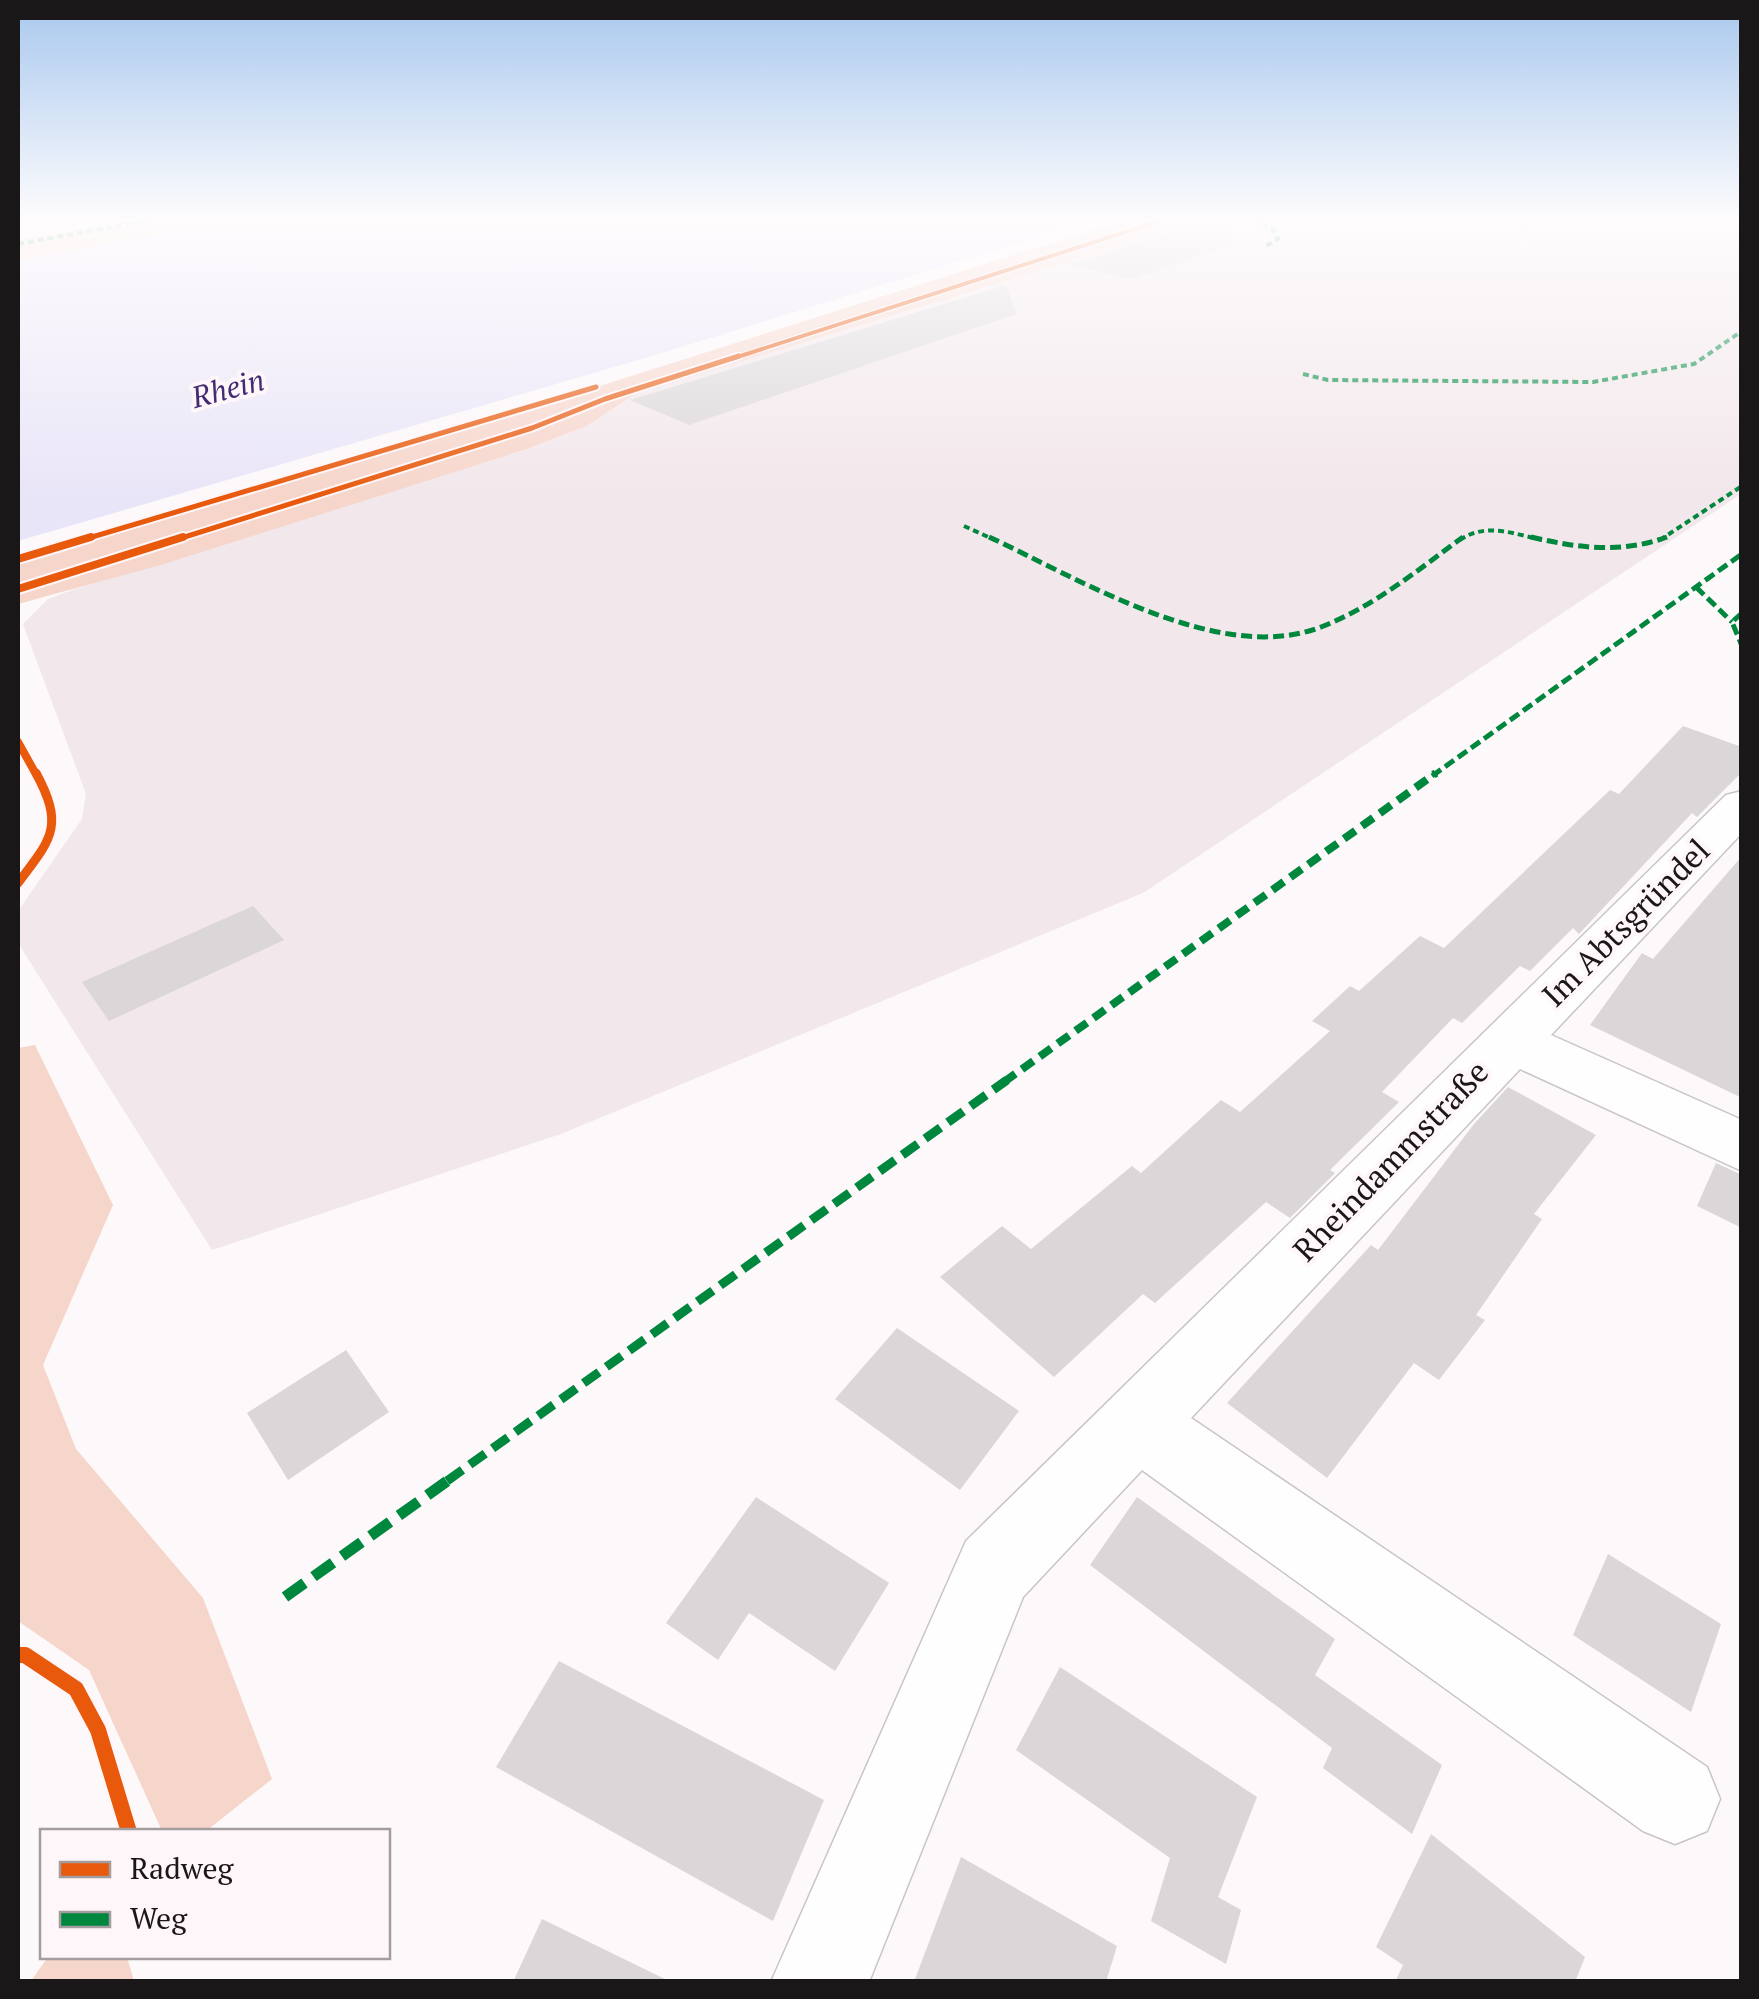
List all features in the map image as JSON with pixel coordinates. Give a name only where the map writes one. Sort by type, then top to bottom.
[{"type":"street","name":"Im Abtsgründel","points":[[1510,1040],[1742,806]]},
{"type":"street","name":"Rheindammstraße","points":[[820,1982],[994,1569],[1510,1040],[1742,1146]]},
{"type":"street","points":[[1136,1422],[1675,1798]]},
{"type":"shaded area","points":[[836,311],[907,311],[635,394],[587,426],[524,450],[164,564],[18,604],[18,562],[420,443]]},
{"type":"shaded area","points":[[907,311],[1741,311],[1741,494],[1143,893],[561,1134],[212,1250],[18,943],[18,911],[82,819],[86,794],[23,624],[48,599],[524,450],[587,426],[635,394]]},
{"type":"shaded area","points":[[35,1045],[113,1205],[43,1365],[76,1449],[203,1598],[272,1779],[209,1829],[161,1829],[89,1670],[18,1621],[18,1048]]},
{"type":"shaded area","points":[[47,1959],[128,1959],[134,1981],[31,1981]]},
{"type":"water","name":"Rhein","points":[[18,311],[797,311],[652,356],[18,541]]},
{"type":"building","points":[[920,311],[1016,314],[689,425],[630,400]]},
{"type":"building","points":[[1683,726],[1742,747],[1742,772],[1697,817],[1692,813],[1579,934],[1573,928],[1530,971],[1520,966],[1462,1023],[1453,1018],[1382,1092],[1399,1102],[1330,1170],[1335,1173],[1290,1218],[1266,1202],[1155,1303],[1143,1294],[1054,1377],[940,1277],[1002,1226],[1031,1249],[1132,1166],[1141,1173],[1221,1100],[1240,1112],[1330,1031],[1312,1021],[1350,986],[1359,991],[1420,936],[1444,948],[1610,790],[1619,794]]},
{"type":"building","points":[[1742,856],[1742,1098],[1590,1025],[1642,953],[1653,959]]},
{"type":"building","points":[[253,906],[284,940],[109,1021],[82,982]]},
{"type":"building","points":[[1508,1087],[1596,1135],[1534,1214],[1542,1219],[1476,1315],[1485,1320],[1439,1380],[1414,1363],[1327,1478],[1227,1403],[1371,1245],[1378,1250],[1474,1124]]},
{"type":"building","points":[[1716,1163],[1742,1175],[1742,1228],[1697,1206]]},
{"type":"building","points":[[897,1328],[1019,1411],[960,1490],[835,1399]]},
{"type":"building","points":[[346,1350],[389,1412],[288,1480],[247,1413]]},
{"type":"building","points":[[756,1497],[889,1583],[835,1671],[749,1613],[718,1660],[666,1623]]},
{"type":"building","points":[[1137,1497],[1335,1639],[1315,1675],[1442,1765],[1412,1834],[1323,1768],[1332,1748],[1090,1565]]},
{"type":"building","points":[[1608,1554],[1721,1624],[1691,1712],[1573,1635]]},
{"type":"building","points":[[559,1661],[824,1800],[773,1921],[496,1767]]},
{"type":"building","points":[[1060,1667],[1257,1797],[1218,1897],[1241,1910],[1226,1964],[1151,1921],[1170,1858],[1016,1750]]},
{"type":"building","points":[[1431,1834],[1585,1957],[1575,1982],[1395,1982],[1403,1965],[1376,1947]]},
{"type":"building","points":[[961,1857],[1117,1946],[1106,1982],[914,1982]]},
{"type":"building","points":[[542,1919],[671,1982],[513,1982]]},
{"type":"marked path","points":[[1303,374],[1328,380],[1593,382],[1694,364],[1742,331]]},
{"type":"marked path","points":[[964,526],[1178,623],[1222,635],[1274,640],[1319,628],[1365,607],[1468,534],[1495,529],[1573,547],[1633,549],[1666,538],[1742,486]]},
{"type":"marked path","points":[[285,1597],[1742,554]]},
{"type":"marked path","points":[[1696,587],[1732,622]]},
{"type":"marked path","points":[[1742,613],[1732,622],[1742,646]]},
{"type":"cycle path","points":[[18,589],[532,428],[605,399],[878,311]]},
{"type":"cycle path","points":[[18,559],[596,387]]},
{"type":"cycle path","points":[[18,742],[45,792],[53,819],[48,845],[18,883]]},
{"type":"cycle path","points":[[18,1655],[25,1655],[76,1689],[98,1730],[128,1829]]}]
